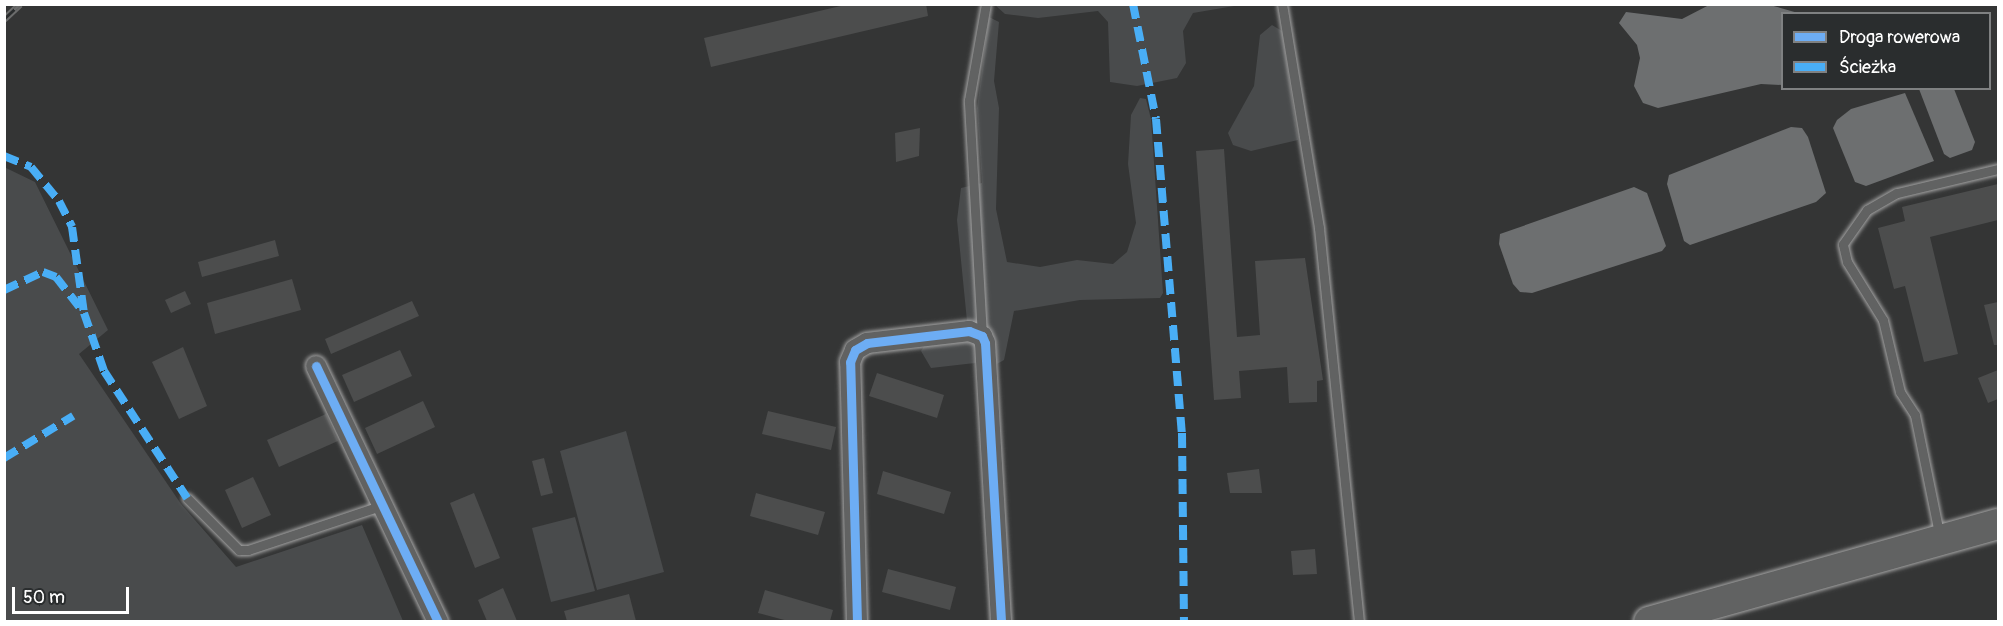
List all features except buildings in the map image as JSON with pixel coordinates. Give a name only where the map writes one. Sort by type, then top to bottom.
[{"type":"main road","points":[[1649,621],[1998,524]]},
{"type":"street","points":[[856,621],[850,362],[855,350],[867,343],[969,331],[982,336],[1001,621]]},
{"type":"street","points":[[316,366],[438,621]]},
{"type":"lane","points":[[982,336],[969,100],[986,4]]},
{"type":"lane","points":[[1282,4],[1319,228],[1359,621]]},
{"type":"lane","points":[[1941,540],[1915,415],[1900,392],[1883,320],[1847,262],[1843,244],[1867,210],[1897,193],[1998,169]]},
{"type":"lane","points":[[187,498],[239,550],[248,550],[381,506]]},
{"type":"shaded area","points":[[1711,4],[1770,5],[1794,12],[1781,12],[1781,85],[1761,84],[1658,108],[1643,103],[1634,86],[1640,58],[1637,45],[1619,23],[1626,12],[1682,19]]},
{"type":"shaded area","points":[[995,5],[1240,5],[1193,13],[1183,31],[1186,63],[1177,78],[1137,86],[1110,82],[1108,22],[1098,11],[1038,18],[1005,14]]},
{"type":"shaded area","points":[[989,17],[999,22],[994,81],[999,108],[996,209],[1007,262],[1040,267],[1077,260],[1113,264],[1127,252],[1136,223],[1128,164],[1131,115],[1140,98],[1146,99],[1151,119],[1163,293],[1160,298],[1080,300],[1014,311],[1004,360],[990,368],[975,363],[931,368],[921,351],[928,340],[956,338],[967,321],[957,220],[961,188],[982,183],[977,108]]},
{"type":"shaded area","points":[[1272,25],[1282,31],[1298,140],[1251,151],[1233,145],[1228,133],[1254,86],[1260,35]]},
{"type":"shaded area","points":[[1919,90],[1954,90],[1975,142],[1972,150],[1950,158],[1944,154]]},
{"type":"shaded area","points":[[1905,93],[1934,161],[1866,186],[1855,182],[1833,128],[1837,120],[1851,109]]},
{"type":"shaded area","points":[[1791,127],[1802,128],[1808,137],[1826,193],[1816,202],[1690,245],[1684,241],[1667,184],[1669,175]]},
{"type":"shaded area","points":[[4,167],[35,182],[108,330],[79,354],[181,504],[236,567],[362,525],[403,621],[5,621]]},
{"type":"shaded area","points":[[1634,187],[1647,193],[1666,246],[1662,251],[1532,293],[1520,292],[1513,284],[1499,244],[1500,234]]},
{"type":"shaded area","points":[[626,431],[664,572],[597,590],[560,451]]},
{"type":"shaded area","points":[[575,517],[595,591],[551,602],[532,528]]},
{"type":"railway","points":[[4,19],[20,4]]},
{"type":"marked path","points":[[1133,4],[1156,119],[1182,433],[1184,622]]},
{"type":"marked path","points":[[4,156],[31,167],[59,201],[72,227],[84,313]]},
{"type":"marked path","points":[[4,290],[43,272],[56,277],[84,313],[104,371],[187,498]]},
{"type":"marked path","points":[[4,458],[73,416]]},
{"type":"cycle path","points":[[857,622],[850,362],[855,350],[867,343],[969,331],[982,336],[985,343],[1001,622]]},
{"type":"cycle path","points":[[316,366],[438,622]]}]
